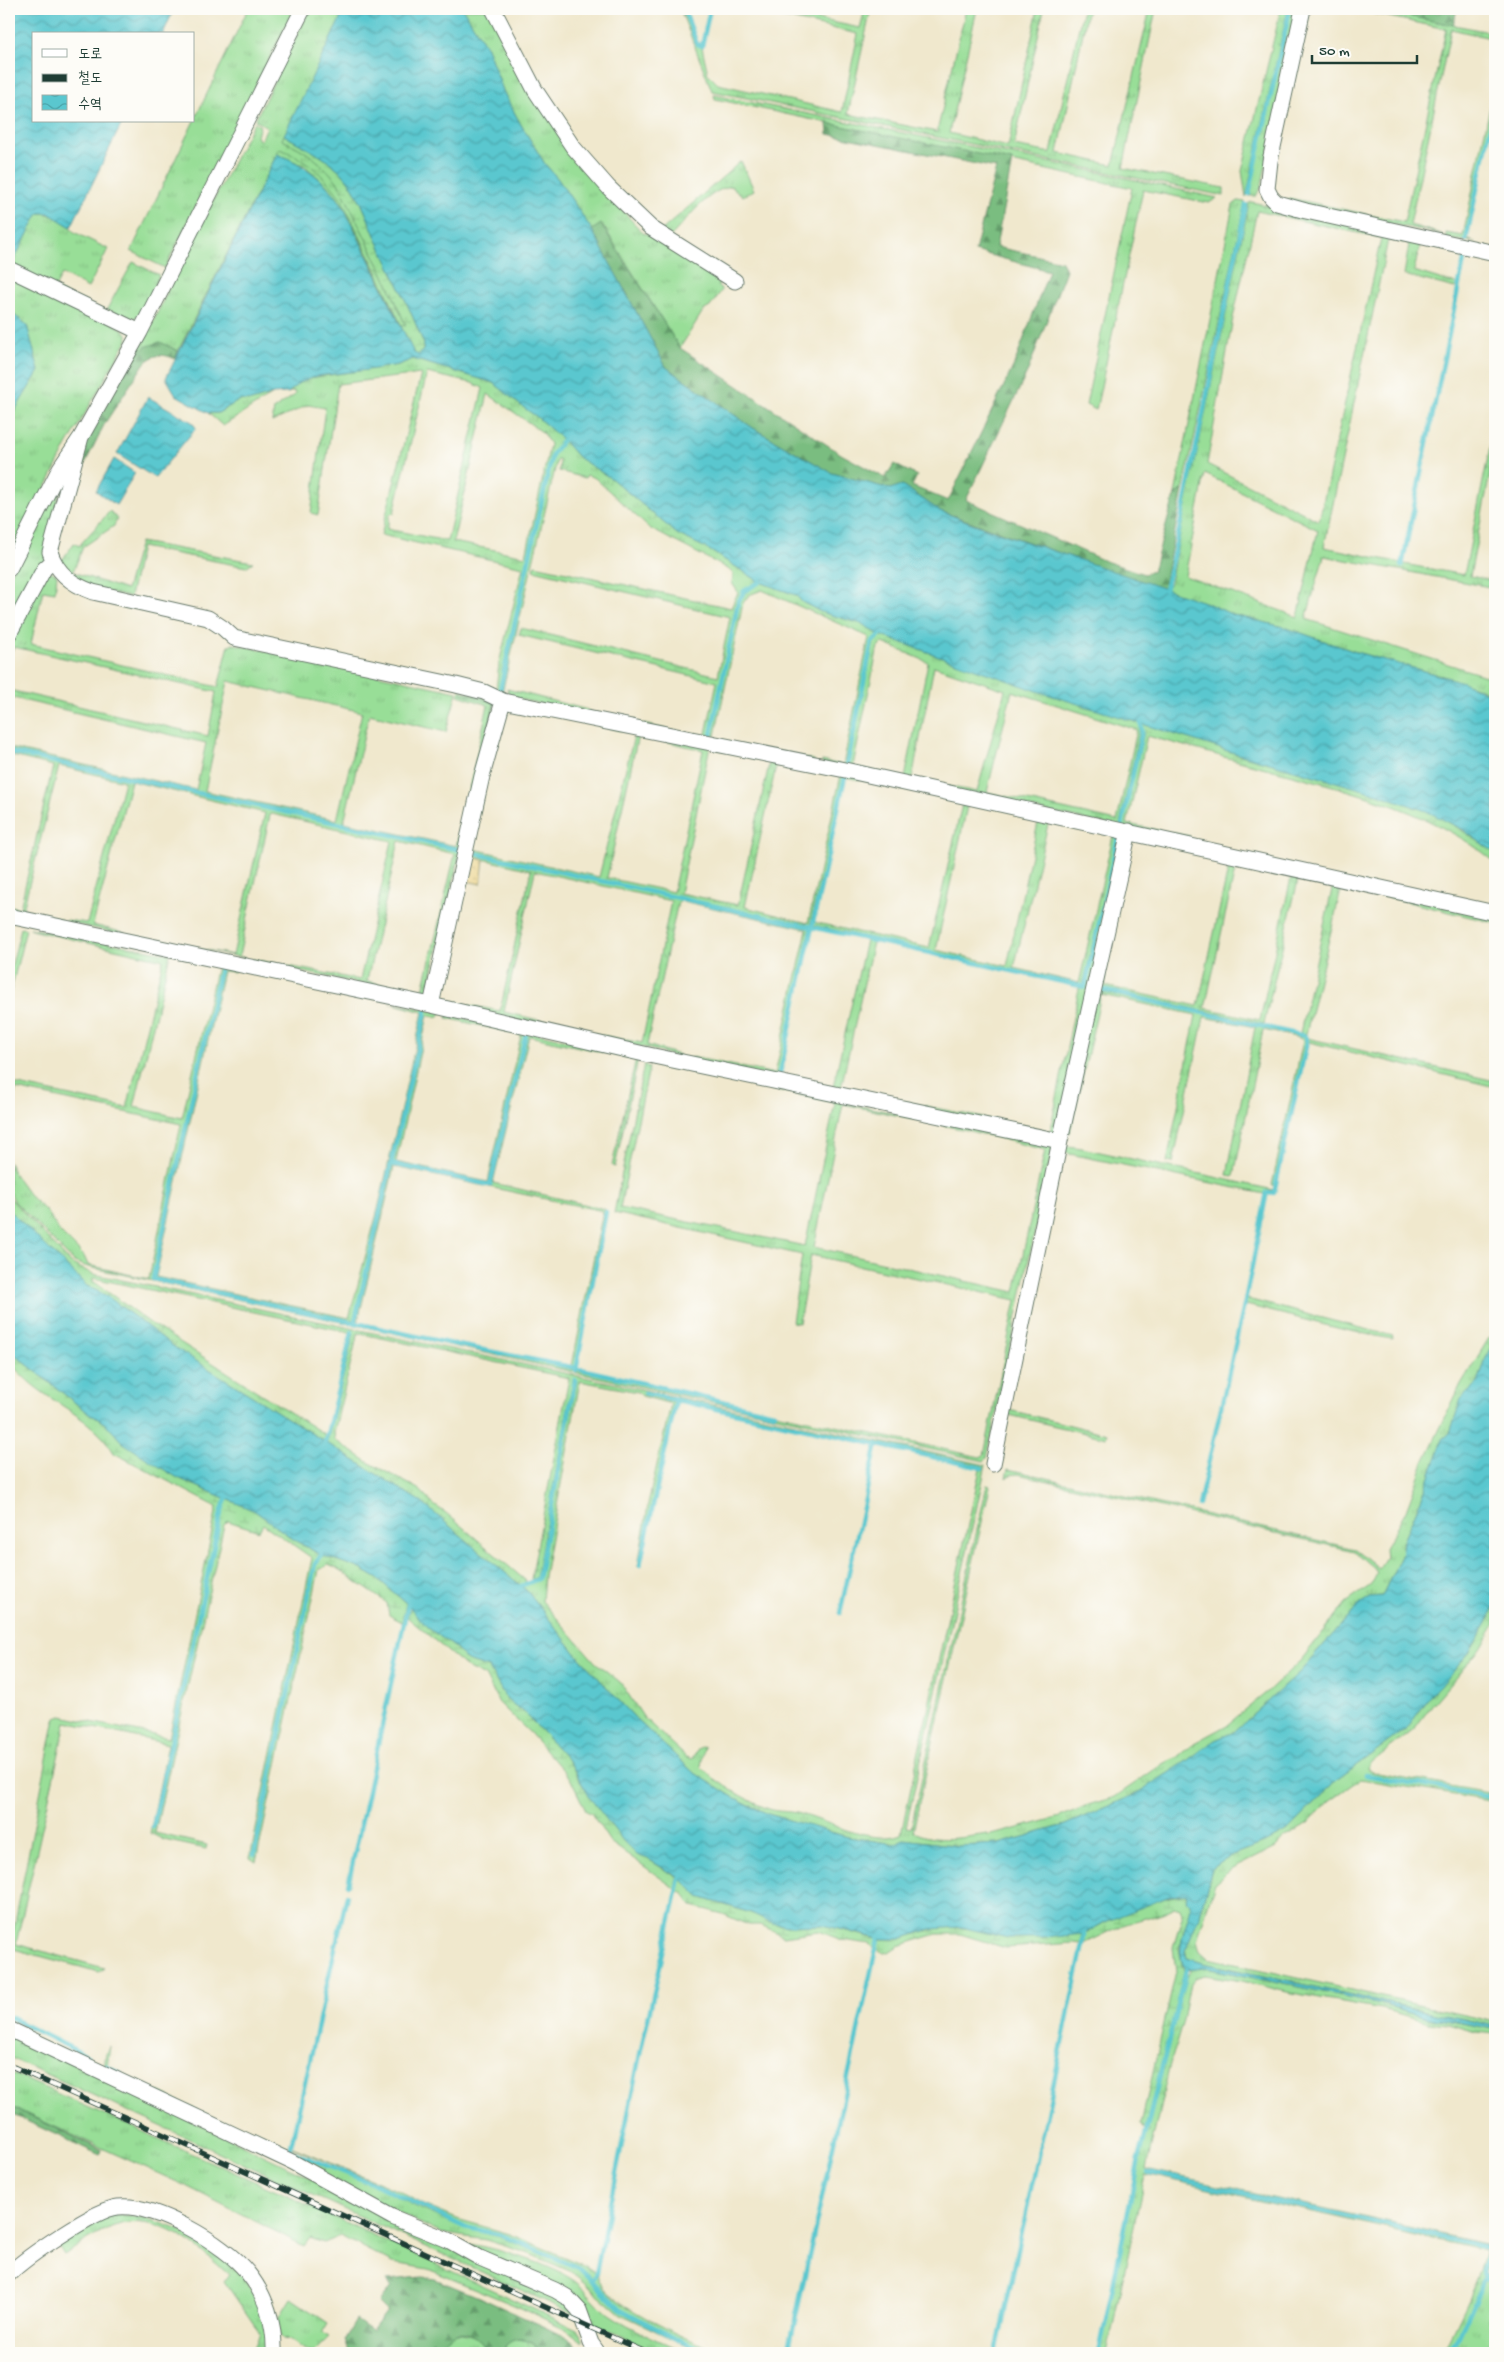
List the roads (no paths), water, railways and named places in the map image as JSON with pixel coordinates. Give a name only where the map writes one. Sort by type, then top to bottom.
[{"type":"street","points":[[9,569],[60,468],[81,436],[140,332],[303,9]]},
{"type":"street","points":[[493,9],[536,90],[573,147],[603,181],[651,228],[735,281]]},
{"type":"street","points":[[1303,9],[1270,161],[1267,189],[1270,197],[1277,203],[1306,211],[1495,253]]},
{"type":"street","points":[[9,268],[140,332]]},
{"type":"street","points":[[81,436],[50,552],[53,561],[62,574],[78,587],[121,600],[208,618],[234,638],[456,685],[484,692],[503,701],[845,770],[1495,912]]},
{"type":"street","points":[[9,634],[44,569],[53,561]]},
{"type":"street","points":[[431,1005],[480,786],[503,701]]},
{"type":"street","points":[[993,1464],[1060,1141],[1129,831]]},
{"type":"street","points":[[9,916],[431,1005],[644,1054],[1060,1141]]},
{"type":"street","points":[[9,2030],[292,2162],[392,2217],[448,2240],[480,2258],[555,2290],[567,2298],[579,2310],[598,2353]]},
{"type":"street","points":[[9,2274],[35,2253],[107,2209],[136,2207],[150,2210],[179,2223],[201,2236],[221,2249],[246,2271],[258,2288],[270,2316],[274,2336],[274,2353]]},
{"type":"water","points":[[9,9],[174,9],[164,32],[32,32],[32,122],[123,122],[71,227],[48,213],[39,213],[9,269]]},
{"type":"water","points":[[345,9],[463,9],[487,48],[504,93],[520,123],[545,164],[558,179],[592,230],[666,367],[753,428],[832,473],[890,489],[902,485],[940,511],[977,525],[1207,603],[1233,615],[1284,627],[1356,652],[1463,682],[1495,697],[1495,853],[1462,829],[1426,811],[1378,794],[1231,752],[1040,692],[880,635],[862,624],[821,612],[802,602],[796,595],[760,582],[706,548],[677,534],[612,479],[579,458],[563,440],[537,417],[494,383],[413,359],[398,365],[317,376],[299,383],[288,393],[273,394],[251,401],[240,400],[218,413],[208,413],[176,395],[166,378],[277,154],[305,168],[321,180],[342,204],[414,353],[419,355],[423,350],[424,344],[413,318],[352,186],[333,165],[284,135]]},
{"type":"water","points":[[9,311],[27,325],[39,371],[9,420]]},
{"type":"water","points":[[148,397],[192,422],[196,428],[155,478],[117,454]]},
{"type":"water","points":[[114,459],[135,473],[116,505],[96,491]]},
{"type":"water","points":[[9,1210],[87,1286],[107,1296],[177,1349],[421,1502],[527,1591],[577,1655],[636,1719],[693,1772],[733,1797],[768,1814],[848,1837],[895,1844],[903,1839],[959,1846],[999,1844],[1065,1825],[1134,1795],[1184,1763],[1215,1740],[1234,1732],[1301,1671],[1355,1609],[1369,1597],[1382,1596],[1401,1556],[1403,1541],[1426,1488],[1443,1439],[1450,1433],[1461,1399],[1478,1383],[1486,1358],[1495,1342],[1495,1604],[1487,1623],[1468,1654],[1435,1690],[1407,1728],[1339,1778],[1287,1831],[1269,1841],[1228,1857],[1212,1868],[1200,1914],[1185,1951],[1187,1958],[1203,1963],[1495,2026],[1495,2029],[1423,2016],[1382,2004],[1206,1968],[1186,1970],[1182,1963],[1181,1947],[1191,1907],[1190,1903],[1186,1900],[1187,1894],[1170,1896],[1105,1922],[1084,1934],[1045,1938],[1008,1938],[961,1927],[931,1929],[900,1939],[879,1939],[823,1925],[787,1926],[773,1923],[751,1913],[699,1897],[681,1879],[648,1859],[637,1855],[624,1842],[590,1798],[570,1762],[524,1712],[507,1700],[489,1668],[467,1661],[457,1649],[427,1627],[406,1603],[378,1579],[359,1568],[321,1555],[296,1541],[255,1511],[178,1478],[158,1466],[122,1442],[107,1425],[83,1409],[9,1350]]},
{"type":"waterway","points":[[684,9],[697,44],[702,46],[710,9]]},
{"type":"waterway","points":[[1249,194],[1290,9]]},
{"type":"waterway","points":[[1466,240],[1495,107]]},
{"type":"waterway","points":[[1165,590],[1246,205]]},
{"type":"waterway","points":[[1402,566],[1465,255]]},
{"type":"waterway","points":[[500,690],[552,455],[563,440]]},
{"type":"waterway","points":[[710,740],[738,603],[744,591],[760,582]]},
{"type":"waterway","points":[[847,765],[872,642],[880,635]]},
{"type":"waterway","points":[[1122,825],[1142,731],[1141,723]]},
{"type":"waterway","points":[[9,752],[461,850]]},
{"type":"waterway","points":[[779,1078],[845,777]]},
{"type":"waterway","points":[[469,852],[1085,987],[1118,837]]},
{"type":"waterway","points":[[220,969],[153,1279],[453,1344],[577,1368],[774,1413]]},
{"type":"waterway","points":[[1098,989],[1305,1036],[1307,1042],[1274,1193],[1267,1192],[1245,1301],[1199,1505]]},
{"type":"waterway","points":[[355,1321],[426,1011]]},
{"type":"waterway","points":[[392,1164],[490,1185],[526,1033]]},
{"type":"waterway","points":[[576,1370],[606,1212]]},
{"type":"waterway","points":[[325,1442],[352,1332]]},
{"type":"waterway","points":[[521,1586],[538,1579],[575,1380]]},
{"type":"waterway","points":[[645,1393],[982,1468]]},
{"type":"waterway","points":[[640,1565],[676,1401]]},
{"type":"waterway","points":[[840,1613],[877,1444]]},
{"type":"waterway","points":[[153,1827],[221,1513],[226,1499]]},
{"type":"waterway","points":[[254,1855],[315,1564],[321,1555]]},
{"type":"waterway","points":[[348,1885],[408,1604]]},
{"type":"waterway","points":[[1366,1775],[1495,1798]]},
{"type":"waterway","points":[[592,2280],[596,2273],[641,2049],[680,1879]]},
{"type":"waterway","points":[[290,2150],[347,1895]]},
{"type":"waterway","points":[[996,2353],[1084,1934]]},
{"type":"waterway","points":[[788,2353],[878,1939]]},
{"type":"waterway","points":[[1099,2353],[1137,2168],[1186,1970]]},
{"type":"waterway","points":[[9,2017],[87,2056]]},
{"type":"waterway","points":[[107,2066],[120,2073]]},
{"type":"waterway","points":[[267,2142],[381,2187],[464,2227],[501,2235],[579,2268],[622,2310],[678,2340],[710,2353]]},
{"type":"waterway","points":[[1148,2172],[1484,2247],[1490,2252],[1483,2271],[1487,2279]]},
{"type":"waterway","points":[[1447,2353],[1458,2337],[1484,2280],[1495,2277]]},
{"type":"railway","points":[[9,2065],[647,2353]]}]
